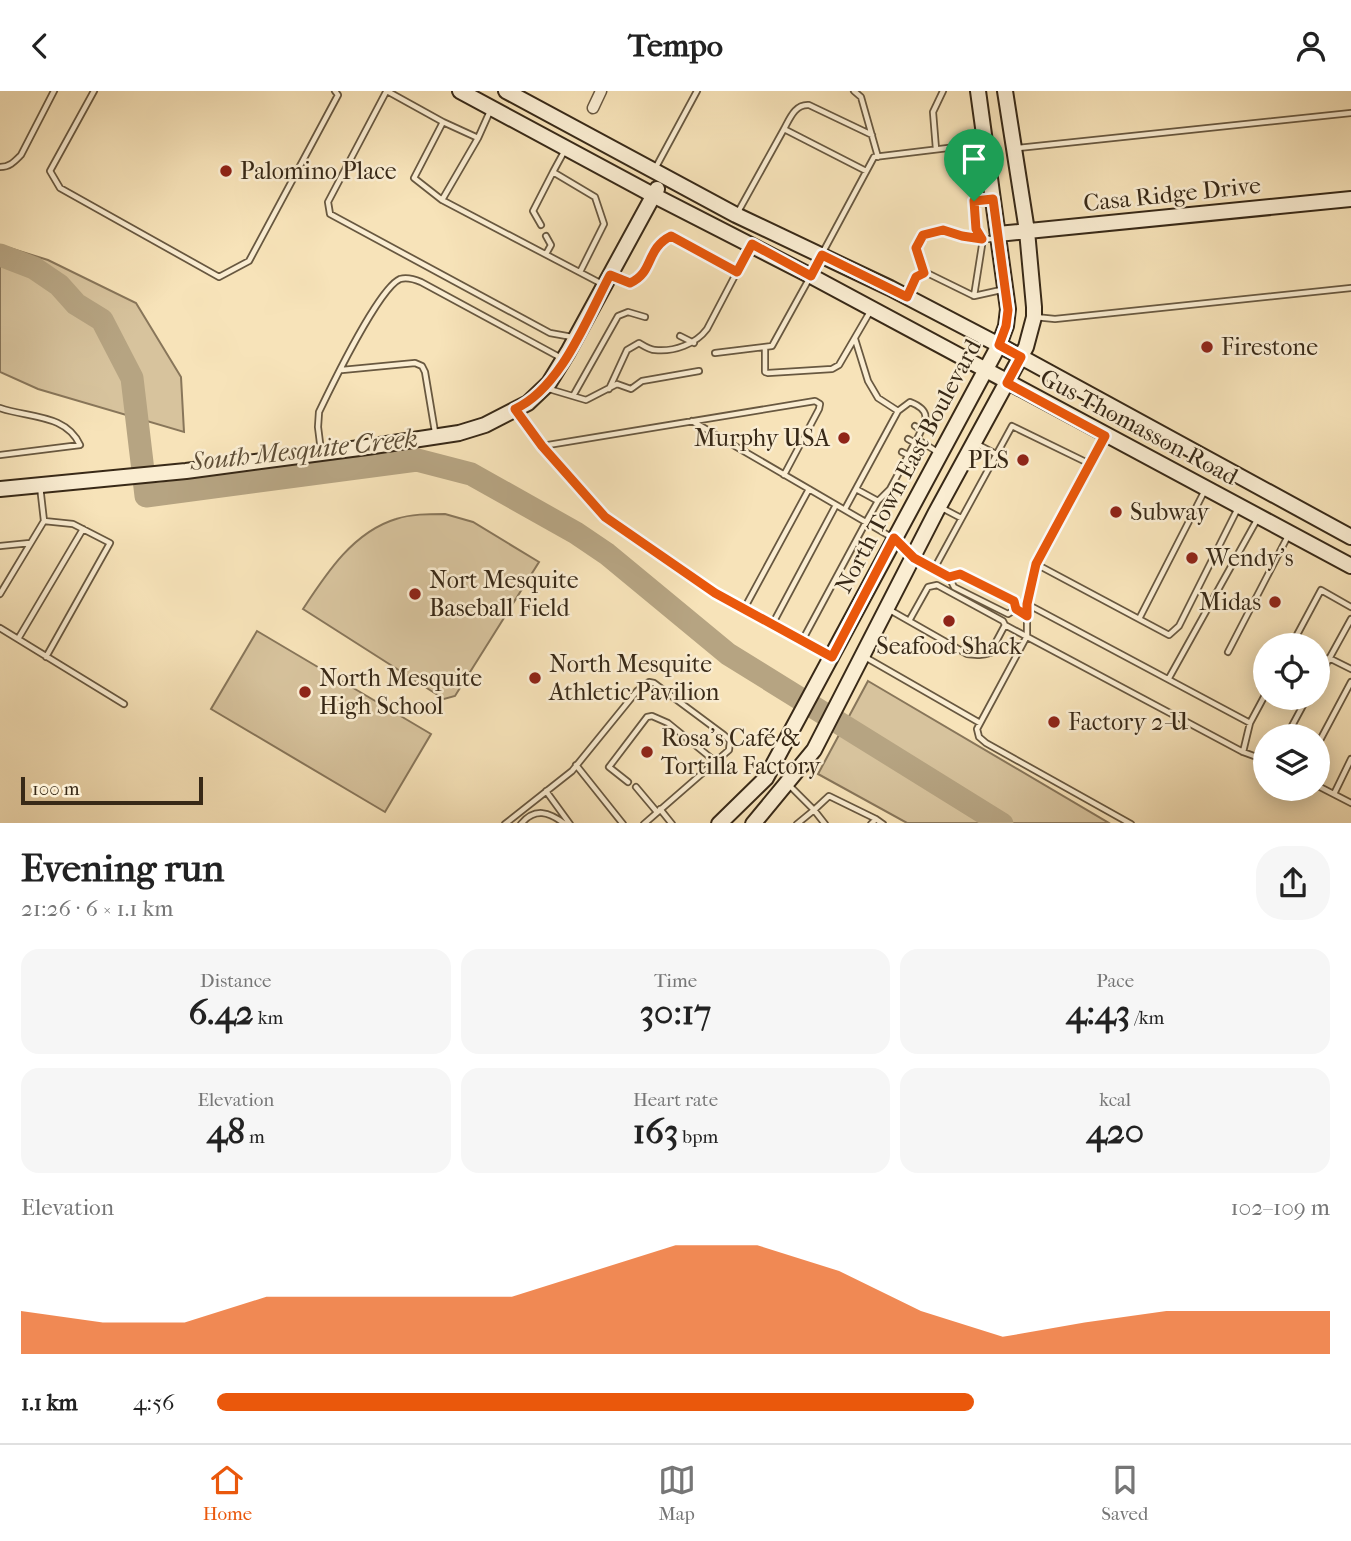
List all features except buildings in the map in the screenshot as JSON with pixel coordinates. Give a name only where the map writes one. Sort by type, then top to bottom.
[{"type":"main road","name":"Gus Thomasson Road","points":[[460,91],[653,195],[752,244],[1351,566]]},
{"type":"main road","name":"Gus Thomasson Road","points":[[506,91],[736,215],[907,297],[999,345],[1351,537]]},
{"type":"main road","points":[[492,107],[506,91]]},
{"type":"main road","name":"North Town East Boulevard","points":[[720,823],[766,778],[999,345],[1006,326],[1008,310],[978,91]]},
{"type":"main road","name":"North Town East Boulevard","points":[[754,823],[814,750],[939,507],[1021,357],[1031,332],[1034,317],[1027,231],[1005,91]]},
{"type":"main road","points":[[0,489],[186,471],[436,437],[485,425],[527,403],[545,388],[576,338],[653,195],[659,173]]},
{"type":"main road","name":"Casa Ridge Drive","points":[[998,237],[1027,231],[1351,199]]},
{"type":"main road","points":[[811,276],[822,255]]},
{"type":"main road","points":[[894,538],[914,558]]},
{"type":"street","points":[[593,108],[601,91]]},
{"type":"lane","points":[[0,167],[14,163],[21,155],[54,91]]},
{"type":"lane","points":[[94,91],[50,171],[60,188],[219,277],[249,261],[338,95],[335,91]]},
{"type":"lane","points":[[478,138],[386,91],[328,202],[330,214],[550,333],[576,338]]},
{"type":"lane","points":[[659,173],[697,91]]},
{"type":"lane","points":[[854,91],[861,97],[878,157]]},
{"type":"lane","points":[[936,149],[933,112],[943,91]]},
{"type":"lane","points":[[736,215],[793,112],[804,105],[872,135]]},
{"type":"lane","points":[[442,200],[478,138],[492,107]]},
{"type":"lane","points":[[1014,149],[1351,113]]},
{"type":"lane","points":[[443,122],[414,177],[442,200],[580,272],[630,283],[640,279],[659,242],[671,236],[737,272]]},
{"type":"lane","points":[[784,129],[866,171]]},
{"type":"lane","points":[[822,255],[874,157],[985,143]]},
{"type":"lane","points":[[964,146],[976,229],[982,239],[974,296]]},
{"type":"lane","points":[[541,225],[533,211],[566,148]]},
{"type":"lane","points":[[553,172],[595,197],[604,224],[580,272]]},
{"type":"lane","points":[[974,201],[993,199]]},
{"type":"lane","points":[[998,237],[982,239],[943,230],[923,235],[916,248],[924,273],[974,296],[1005,289]]},
{"type":"lane","points":[[546,254],[551,245],[547,236]]},
{"type":"lane","points":[[609,389],[627,350],[639,343],[654,351],[694,343],[707,330],[752,244]]},
{"type":"lane","points":[[907,297],[916,277],[924,273]]},
{"type":"lane","points":[[715,353],[772,346],[811,276]]},
{"type":"lane","points":[[321,452],[318,412],[381,298],[398,280],[407,278],[421,282],[564,359]]},
{"type":"lane","points":[[1034,317],[1055,319],[1351,288]]},
{"type":"lane","points":[[765,348],[765,372],[768,373],[832,369],[839,365],[872,309]]},
{"type":"lane","points":[[573,396],[618,316],[628,312],[645,317]]},
{"type":"lane","points":[[680,337],[694,343]]},
{"type":"lane","points":[[855,338],[868,381],[878,398],[904,420]]},
{"type":"lane","points":[[341,370],[415,363],[422,366],[436,437]]},
{"type":"lane","points":[[545,388],[586,400],[617,384],[631,389],[642,381],[699,372]]},
{"type":"lane","points":[[542,446],[814,401],[820,404],[819,409],[785,475]]},
{"type":"lane","points":[[802,641],[866,522],[916,441],[926,414],[921,407],[910,402],[897,413],[845,509]]},
{"type":"lane","points":[[0,408],[57,421],[75,433],[80,445],[0,455]]},
{"type":"lane","points":[[515,409],[542,446],[605,517],[715,593],[832,657]]},
{"type":"lane","points":[[690,420],[894,538]]},
{"type":"lane","points":[[915,426],[921,430]]},
{"type":"lane","points":[[934,569],[1012,426],[1090,464]]},
{"type":"lane","points":[[890,428],[897,433]]},
{"type":"lane","points":[[1105,436],[1036,564],[1027,604],[1027,636],[977,729],[979,737],[986,743],[1129,823]]},
{"type":"lane","points":[[908,439],[940,453]]},
{"type":"lane","points":[[883,441],[891,446]]},
{"type":"lane","points":[[974,443],[996,454]]},
{"type":"lane","points":[[902,452],[908,455]]},
{"type":"lane","points":[[876,453],[884,458]]},
{"type":"lane","points":[[895,464],[901,468]]},
{"type":"lane","points":[[869,465],[878,471]]},
{"type":"lane","points":[[889,477],[894,480]]},
{"type":"lane","points":[[0,594],[44,521],[40,486]]},
{"type":"lane","points":[[744,609],[808,489]]},
{"type":"lane","points":[[856,489],[878,501]]},
{"type":"lane","points":[[1139,619],[1206,489]]},
{"type":"lane","points":[[772,625],[836,505]]},
{"type":"lane","points":[[939,507],[961,518]]},
{"type":"lane","points":[[1036,564],[1169,635],[1179,626],[1239,507]]},
{"type":"lane","points":[[1169,678],[1258,517]]},
{"type":"lane","points":[[44,521],[73,524],[110,543],[46,657]]},
{"type":"lane","points":[[18,639],[83,529]]},
{"type":"lane","points":[[1228,652],[1290,534]]},
{"type":"lane","points":[[0,546],[31,543]]},
{"type":"lane","points":[[914,558],[949,577],[954,587],[1008,614],[1016,609]]},
{"type":"lane","points":[[949,577],[960,574],[1014,601],[1016,609],[1027,616]]},
{"type":"lane","points":[[909,621],[928,587],[937,585],[1003,621],[1005,625],[1253,756]]},
{"type":"lane","points":[[1298,633],[1321,590],[1351,607]]},
{"type":"lane","points":[[1027,604],[1250,723]]},
{"type":"lane","points":[[888,609],[967,654],[990,653],[1005,625]]},
{"type":"lane","points":[[1330,656],[1351,619]]},
{"type":"lane","points":[[0,628],[124,704]]},
{"type":"lane","points":[[863,656],[980,723]]},
{"type":"lane","points":[[1330,658],[1351,669]]},
{"type":"lane","points":[[506,823],[576,765],[638,691],[649,682],[654,683],[730,741],[729,750],[645,823]]},
{"type":"lane","points":[[1329,724],[1351,682]]},
{"type":"lane","points":[[1243,752],[1250,723],[1257,710]]},
{"type":"lane","points":[[628,782],[609,767],[647,717],[653,716],[668,723],[716,762]]},
{"type":"lane","points":[[1334,794],[1351,759]]},
{"type":"lane","points":[[576,765],[622,823]]},
{"type":"lane","points":[[788,784],[824,823]]},
{"type":"lane","points":[[636,787],[671,823]]},
{"type":"lane","points":[[546,791],[569,823]]},
{"type":"lane","points":[[1330,792],[1351,803]]},
{"type":"lane","points":[[798,823],[829,796],[882,823]]},
{"type":"lane","points":[[522,823],[537,812],[545,812],[563,823]]},
{"type":"lane","points":[[872,823],[876,819]]},
{"type":"shaded area","points":[[0,245],[48,260],[136,303],[181,377],[184,432],[38,389],[0,372]]},
{"type":"shaded area","name":"Nort Mesquite Baseball Field","points":[[445,514],[473,522],[539,562],[455,696],[444,699],[303,609],[342,556],[367,534],[402,517]]},
{"type":"shaded area","points":[[257,631],[431,734],[385,812],[211,709]]},
{"type":"shaded area","points":[[868,681],[1109,823],[907,823],[818,774]]},
{"type":"waterway","name":"South Mesquite Creek","points":[[0,255],[34,268],[59,285],[76,304],[102,320],[132,378],[146,496],[417,460],[471,474],[576,533],[607,554],[728,654],[1000,823]]},
{"type":"place","name":"Palomino Place","points":[[226,171]]},
{"type":"place","name":"Firestone","points":[[1207,347]]},
{"type":"place","name":"Murphy USA","points":[[844,438]]},
{"type":"place","name":"PLS","points":[[1023,460]]},
{"type":"place","name":"Subway","points":[[1116,512]]},
{"type":"place","name":"Wendy's","points":[[1192,558]]},
{"type":"place","name":"Nort Mesquite Baseball Field","points":[[415,594]]},
{"type":"place","name":"Midas","points":[[1275,602]]},
{"type":"place","name":"Seafood Shack","points":[[949,621]]},
{"type":"place","name":"North Mesquite Athletic Pavilion","points":[[535,678]]},
{"type":"place","name":"North Mesquite High School","points":[[305,692]]},
{"type":"place","name":"Factory 2-U","points":[[1054,722]]},
{"type":"place","name":"Rosa's Café & Tortilla Factory","points":[[647,752]]},
{"type":"route","points":[[993,199],[1008,310],[999,345],[1021,357],[1007,383],[1105,436],[1036,564],[1027,616],[1016,609],[1014,601],[960,574],[949,577],[914,558],[894,538],[832,657],[715,593],[605,517],[542,446],[515,409],[527,403],[549,383],[610,275],[630,283],[640,279],[659,242],[671,236],[737,272],[752,244],[811,276],[822,255],[907,297],[916,277],[924,273],[916,248],[923,235],[943,230],[982,239],[976,229],[974,201],[993,199]]}]
